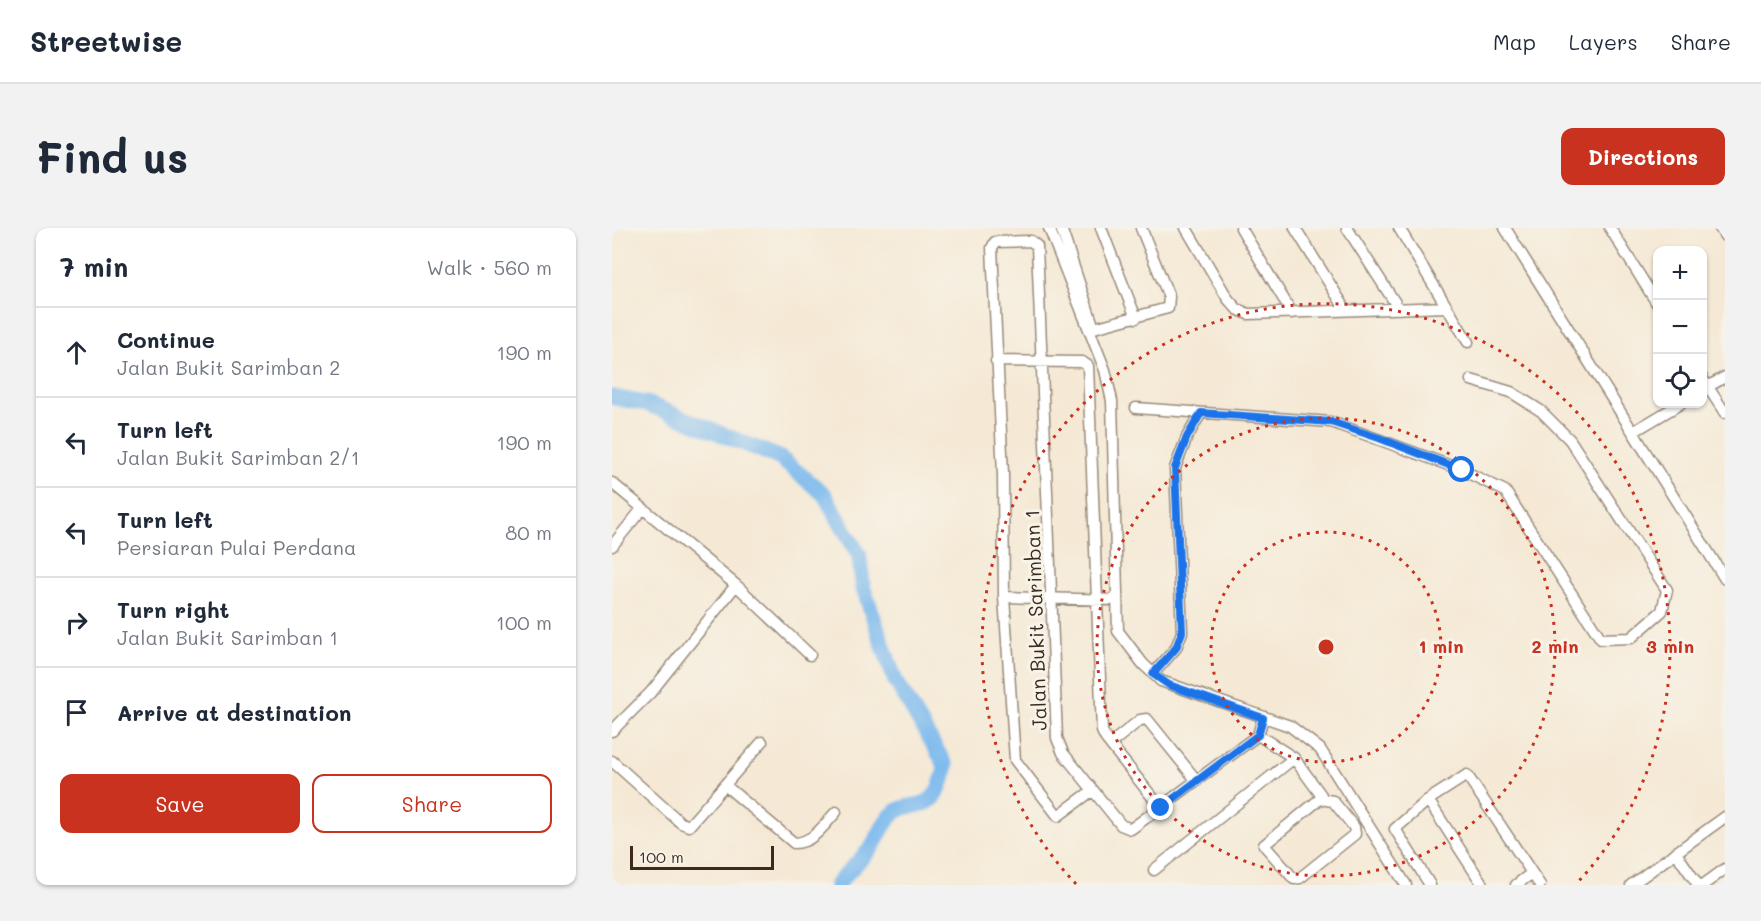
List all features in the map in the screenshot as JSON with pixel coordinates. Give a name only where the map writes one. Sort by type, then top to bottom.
[{"type":"street","points":[[1049,228],[1105,370],[1112,401],[1118,631],[1153,674],[1169,685],[1290,726],[1320,749],[1406,885]]},
{"type":"street","points":[[1061,228],[1094,328],[1163,311],[1170,302],[1141,228]]},
{"type":"street","points":[[1101,228],[1136,318]]},
{"type":"street","points":[[1186,228],[1228,299],[1237,309],[1248,314],[1446,307]]},
{"type":"street","points":[[1241,228],[1292,313]]},
{"type":"street","points":[[1295,228],[1346,310]]},
{"type":"street","points":[[1347,228],[1399,309]]},
{"type":"street","points":[[1399,228],[1468,342]]},
{"type":"street","points":[[1504,228],[1725,579]]},
{"type":"street","points":[[1610,228],[1655,300]]},
{"type":"street","points":[[1720,228],[1725,236]]},
{"type":"street","name":"Jalan Bukit Sarimban 1","points":[[996,361],[993,244],[999,241],[1034,242],[1037,246],[1048,475],[1049,596],[1057,738],[1063,753],[1125,829],[1136,827],[1258,735]]},
{"type":"street","points":[[1093,790],[1058,816],[1015,760],[1004,597],[1002,474],[996,361],[1082,362],[1089,369],[1102,731],[1161,808]]},
{"type":"street","points":[[1707,384],[1725,376]]},
{"type":"street","points":[[1136,408],[1331,422],[1400,446],[1505,490],[1601,639],[1631,638],[1662,611],[1667,591],[1636,540],[1570,440],[1541,411],[1511,392],[1471,380]]},
{"type":"street","points":[[1707,389],[1725,413]]},
{"type":"street","points":[[1633,432],[1673,408]]},
{"type":"street","points":[[1153,674],[1176,648],[1182,632],[1175,468],[1187,437],[1201,413]]},
{"type":"street","points":[[612,483],[736,585],[810,655]]},
{"type":"street","points":[[612,546],[642,509]]},
{"type":"street","points":[[612,731],[651,692],[736,585]]},
{"type":"street","points":[[1004,597],[1049,596],[1116,600]]},
{"type":"street","points":[[1263,718],[1258,735],[1294,758],[1320,791],[1320,799]]},
{"type":"street","points":[[1110,744],[1140,720],[1147,719],[1197,781]]},
{"type":"street","points":[[612,761],[681,823],[689,826],[762,742]]},
{"type":"street","points":[[1154,870],[1294,758]]},
{"type":"street","points":[[1430,885],[1395,829],[1428,800],[1462,776],[1467,775],[1472,778],[1540,885]]},
{"type":"street","points":[[726,786],[794,843],[803,843],[811,838],[836,812]]},
{"type":"street","points":[[1320,799],[1333,801],[1354,827],[1353,837],[1297,879],[1291,877],[1264,845],[1320,799]]},
{"type":"street","points":[[1428,800],[1483,885]]},
{"type":"street","points":[[1631,885],[1725,817]]},
{"type":"street","points":[[1676,853],[1698,885]]},
{"type":"street","points":[[1703,885],[1725,869]]},
{"type":"street","points":[[1516,885],[1532,873]]},
{"type":"waterway","points":[[612,397],[648,404],[780,458],[824,494],[859,555],[863,587],[895,680],[946,766],[935,795],[928,802],[906,807],[889,818],[872,847],[837,885]]},
{"type":"route","points":[[1161,808],[1258,735],[1263,718],[1169,685],[1153,674],[1176,648],[1182,632],[1175,468],[1187,437],[1201,413],[1331,422],[1462,470]]}]
